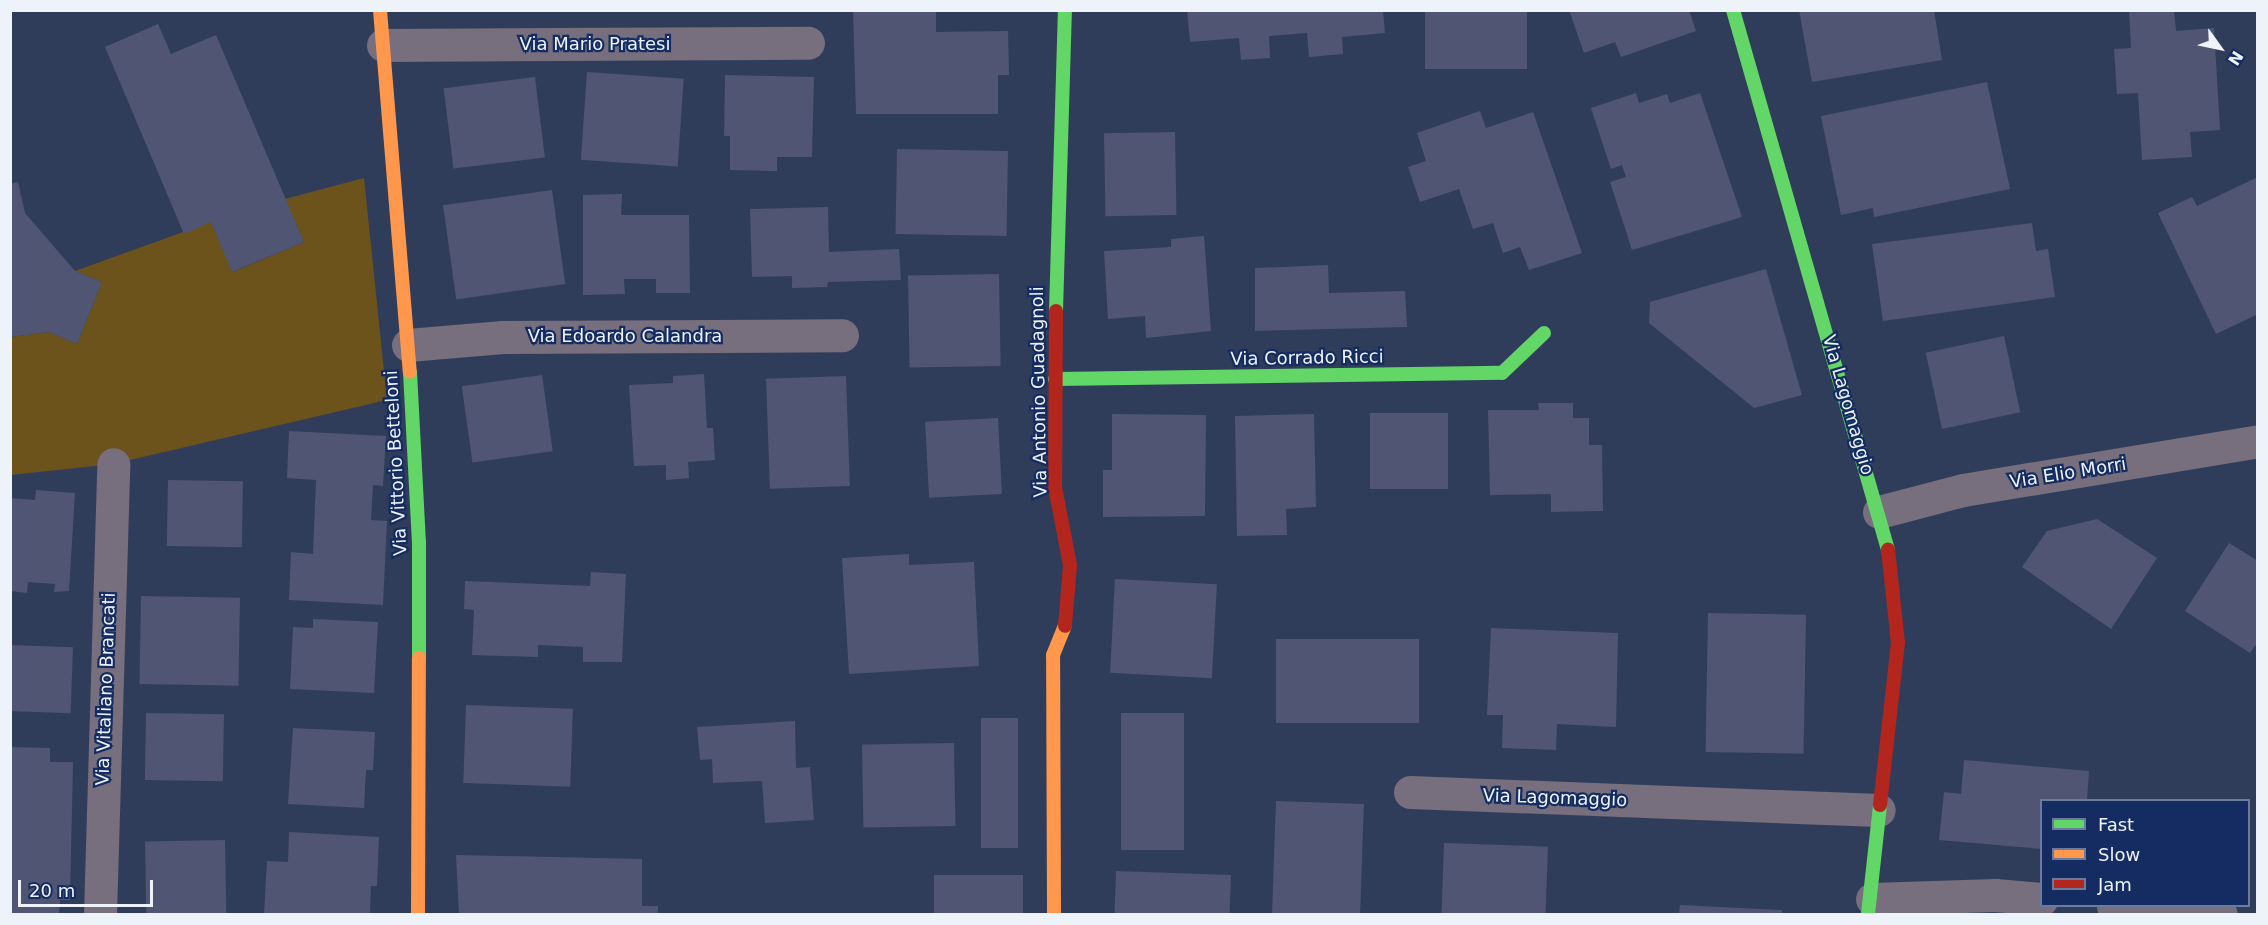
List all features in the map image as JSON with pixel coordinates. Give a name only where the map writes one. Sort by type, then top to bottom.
[{"type":"street","name":"Via Vittorio Betteloni","points":[[380,10],[408,345],[419,542],[418,915]]},
{"type":"street","name":"Via Antonio Guadagnoli","points":[[1054,915],[1053,655],[1068,617],[1070,565],[1055,487],[1055,379],[1065,10]]},
{"type":"street","name":"Via Lagomaggio","points":[[1733,10],[1879,512],[1889,555],[1898,643],[1870,907]]},
{"type":"street","name":"Via Mario Pratesi","points":[[382,45],[808,43]]},
{"type":"street","name":"Via Corrado Ricci","points":[[1055,379],[1502,373],[1544,333]]},
{"type":"street","name":"Via Edoardo Calandra","points":[[408,345],[503,337],[842,335]]},
{"type":"street","name":"Via Elio Morri","points":[[1879,512],[1963,490],[2258,441]]},
{"type":"street","name":"Via Vitaliano Brancati","points":[[100,915],[113,464]]},
{"type":"street","name":"Via Lagomaggio","points":[[1410,792],[1879,810]]},
{"type":"street","points":[[1870,907],[1995,895],[2040,899]]},
{"type":"street","points":[[2124,909],[2221,915]]},
{"type":"shaded area","points":[[364,178],[387,400],[113,464],[11,475],[10,337],[49,332],[77,344],[102,282],[75,271],[211,222],[233,272],[304,242],[285,199]]},
{"type":"building","points":[[853,10],[936,10],[936,32],[1008,31],[1009,75],[998,75],[998,114],[856,114]]},
{"type":"building","points":[[1187,10],[1383,10],[1385,33],[1342,37],[1343,54],[1309,57],[1307,33],[1269,36],[1270,58],[1241,60],[1239,38],[1190,42]]},
{"type":"building","points":[[1425,10],[1527,10],[1527,69],[1425,69]]},
{"type":"building","points":[[1569,10],[1689,10],[1696,31],[1621,57],[1615,42],[1584,53]]},
{"type":"building","points":[[1799,10],[1934,10],[1942,60],[1812,82]]},
{"type":"building","points":[[2129,10],[2174,10],[2176,31],[2214,28],[2220,130],[2190,132],[2192,157],[2142,160],[2138,93],[2117,94],[2114,49],[2131,48]]},
{"type":"building","points":[[158,24],[171,54],[216,35],[304,242],[232,272],[211,222],[184,234],[105,47]]},
{"type":"building","points":[[587,72],[684,79],[678,167],[581,160]]},
{"type":"building","points":[[725,75],[814,77],[812,157],[777,157],[777,171],[730,170],[730,136],[724,136]]},
{"type":"building","points":[[535,77],[545,157],[454,169],[444,88]]},
{"type":"building","points":[[1987,82],[2010,189],[1874,217],[1873,208],[1841,215],[1821,116]]},
{"type":"building","points":[[1636,93],[1639,103],[1667,94],[1670,103],[1700,93],[1742,217],[1632,250],[1610,182],[1626,177],[1622,165],[1611,169],[1591,108]]},
{"type":"building","points":[[1480,111],[1486,128],[1533,112],[1582,253],[1529,270],[1520,247],[1503,253],[1493,223],[1473,229],[1459,189],[1420,202],[1408,167],[1426,161],[1417,133]]},
{"type":"building","points":[[1175,132],[1176,215],[1105,216],[1104,133]]},
{"type":"building","points":[[897,149],[1008,151],[1006,236],[896,234]]},
{"type":"building","points":[[2258,177],[2258,314],[2216,334],[2158,213],[2192,197],[2197,206]]},
{"type":"building","points":[[18,182],[25,213],[75,271],[102,282],[77,344],[49,332],[10,337],[10,184]]},
{"type":"building","points":[[552,190],[565,284],[456,299],[443,205]]},
{"type":"building","points":[[622,194],[621,215],[689,215],[690,293],[656,293],[656,279],[624,279],[625,294],[583,295],[583,195]]},
{"type":"building","points":[[828,207],[829,252],[899,249],[901,280],[828,282],[827,287],[792,288],[792,276],[752,277],[750,209]]},
{"type":"building","points":[[2032,223],[2036,251],[2048,249],[2055,297],[1883,321],[1872,244]]},
{"type":"building","points":[[1204,236],[1211,331],[1146,338],[1145,316],[1108,319],[1104,251],[1171,247],[1171,239]]},
{"type":"building","points":[[1328,265],[1329,293],[1405,291],[1407,327],[1255,331],[1255,268]]},
{"type":"building","points":[[1766,269],[1802,395],[1754,408],[1649,323],[1650,302]]},
{"type":"building","points":[[999,274],[1001,366],[910,368],[908,276]]},
{"type":"building","points":[[2004,336],[2020,412],[1942,429],[1926,353]]},
{"type":"building","points":[[704,374],[707,428],[713,428],[715,460],[688,462],[689,478],[666,480],[666,465],[634,466],[629,385],[673,383],[673,376]]},
{"type":"building","points":[[542,375],[553,451],[473,463],[462,386]]},
{"type":"building","points":[[846,376],[850,486],[770,489],[766,379]]},
{"type":"building","points":[[1538,403],[1573,403],[1573,418],[1589,418],[1589,445],[1602,445],[1603,511],[1551,512],[1551,494],[1490,495],[1488,410],[1539,410]]},
{"type":"building","points":[[1370,413],[1448,413],[1448,489],[1370,489]]},
{"type":"building","points":[[1112,414],[1206,415],[1205,516],[1103,517],[1103,470],[1112,470]]},
{"type":"building","points":[[1314,414],[1316,507],[1286,509],[1287,535],[1237,536],[1235,416]]},
{"type":"building","points":[[998,418],[1002,494],[929,498],[925,422]]},
{"type":"building","points":[[289,431],[386,436],[383,486],[373,485],[371,520],[387,521],[383,605],[289,600],[291,552],[313,554],[316,480],[287,478]]},
{"type":"building","points":[[168,480],[243,481],[242,547],[167,546]]},
{"type":"building","points":[[36,490],[75,493],[69,591],[54,592],[55,584],[28,582],[27,593],[10,591],[10,498],[35,500]]},
{"type":"building","points":[[2097,519],[2157,558],[2111,629],[2022,567],[2047,531]]},
{"type":"building","points":[[2229,543],[2258,561],[2258,642],[2250,653],[2185,611]]},
{"type":"building","points":[[909,554],[909,565],[974,562],[979,666],[849,674],[842,558]]},
{"type":"building","points":[[591,572],[626,574],[622,662],[583,662],[583,647],[538,645],[538,657],[472,655],[474,610],[464,609],[465,581],[590,586]]},
{"type":"building","points":[[1115,579],[1217,584],[1212,678],[1110,673]]},
{"type":"building","points":[[141,596],[240,598],[238,686],[139,684]]},
{"type":"building","points":[[1708,613],[1806,615],[1804,754],[1706,752]]},
{"type":"building","points":[[313,619],[378,622],[374,693],[290,689],[293,627],[313,628]]},
{"type":"building","points":[[1491,628],[1618,633],[1616,727],[1557,724],[1556,750],[1502,748],[1503,715],[1487,715]]},
{"type":"building","points":[[1276,639],[1419,639],[1419,723],[1276,723]]},
{"type":"building","points":[[10,645],[73,647],[71,713],[10,711]]},
{"type":"building","points":[[466,705],[573,709],[570,787],[463,783]]},
{"type":"building","points":[[146,713],[224,714],[223,781],[145,780]]},
{"type":"building","points":[[1121,713],[1184,713],[1184,850],[1121,850]]},
{"type":"building","points":[[981,718],[1018,718],[1018,848],[981,848]]},
{"type":"building","points":[[795,721],[796,768],[810,767],[814,820],[765,823],[762,781],[713,783],[712,759],[700,760],[697,727]]},
{"type":"building","points":[[293,728],[375,732],[373,770],[366,770],[364,808],[288,804]]},
{"type":"building","points":[[954,743],[955,826],[863,828],[862,745]]},
{"type":"building","points":[[10,747],[50,748],[50,762],[73,762],[70,900],[60,900],[59,914],[10,914]]},
{"type":"building","points":[[1964,760],[2089,771],[2087,799],[2040,799],[2040,849],[1939,840],[1944,792],[1961,794]]},
{"type":"building","points":[[1276,801],[1364,804],[1360,914],[1272,914]]},
{"type":"building","points":[[289,832],[379,837],[377,886],[371,886],[370,914],[264,914],[267,861],[288,862]]},
{"type":"building","points":[[225,840],[226,914],[146,914],[145,841]]},
{"type":"building","points":[[1444,843],[1548,847],[1546,914],[1442,914]]},
{"type":"building","points":[[456,855],[642,859],[642,906],[658,906],[658,914],[459,914]]},
{"type":"building","points":[[1116,871],[1231,875],[1230,914],[1114,914]]},
{"type":"building","points":[[934,875],[1023,875],[1023,914],[934,914]]},
{"type":"building","points":[[1680,905],[1782,910],[1782,914],[1679,914]]},
{"type":"traffic: fast","points":[[1056,311],[1065,10]]},
{"type":"traffic: fast","points":[[1733,10],[1888,550]]},
{"type":"traffic: fast","points":[[1055,379],[1502,373],[1544,333]]},
{"type":"traffic: fast","points":[[410,372],[419,542],[419,658]]},
{"type":"traffic: fast","points":[[1868,914],[1880,805]]},
{"type":"traffic: slow","points":[[380,10],[410,372]]},
{"type":"traffic: slow","points":[[1054,914],[1053,655],[1065,626]]},
{"type":"traffic: slow","points":[[418,914],[419,658]]},
{"type":"traffic: jam","points":[[1056,311],[1055,487],[1070,565],[1065,626]]},
{"type":"traffic: jam","points":[[1880,805],[1898,643],[1888,550]]}]
